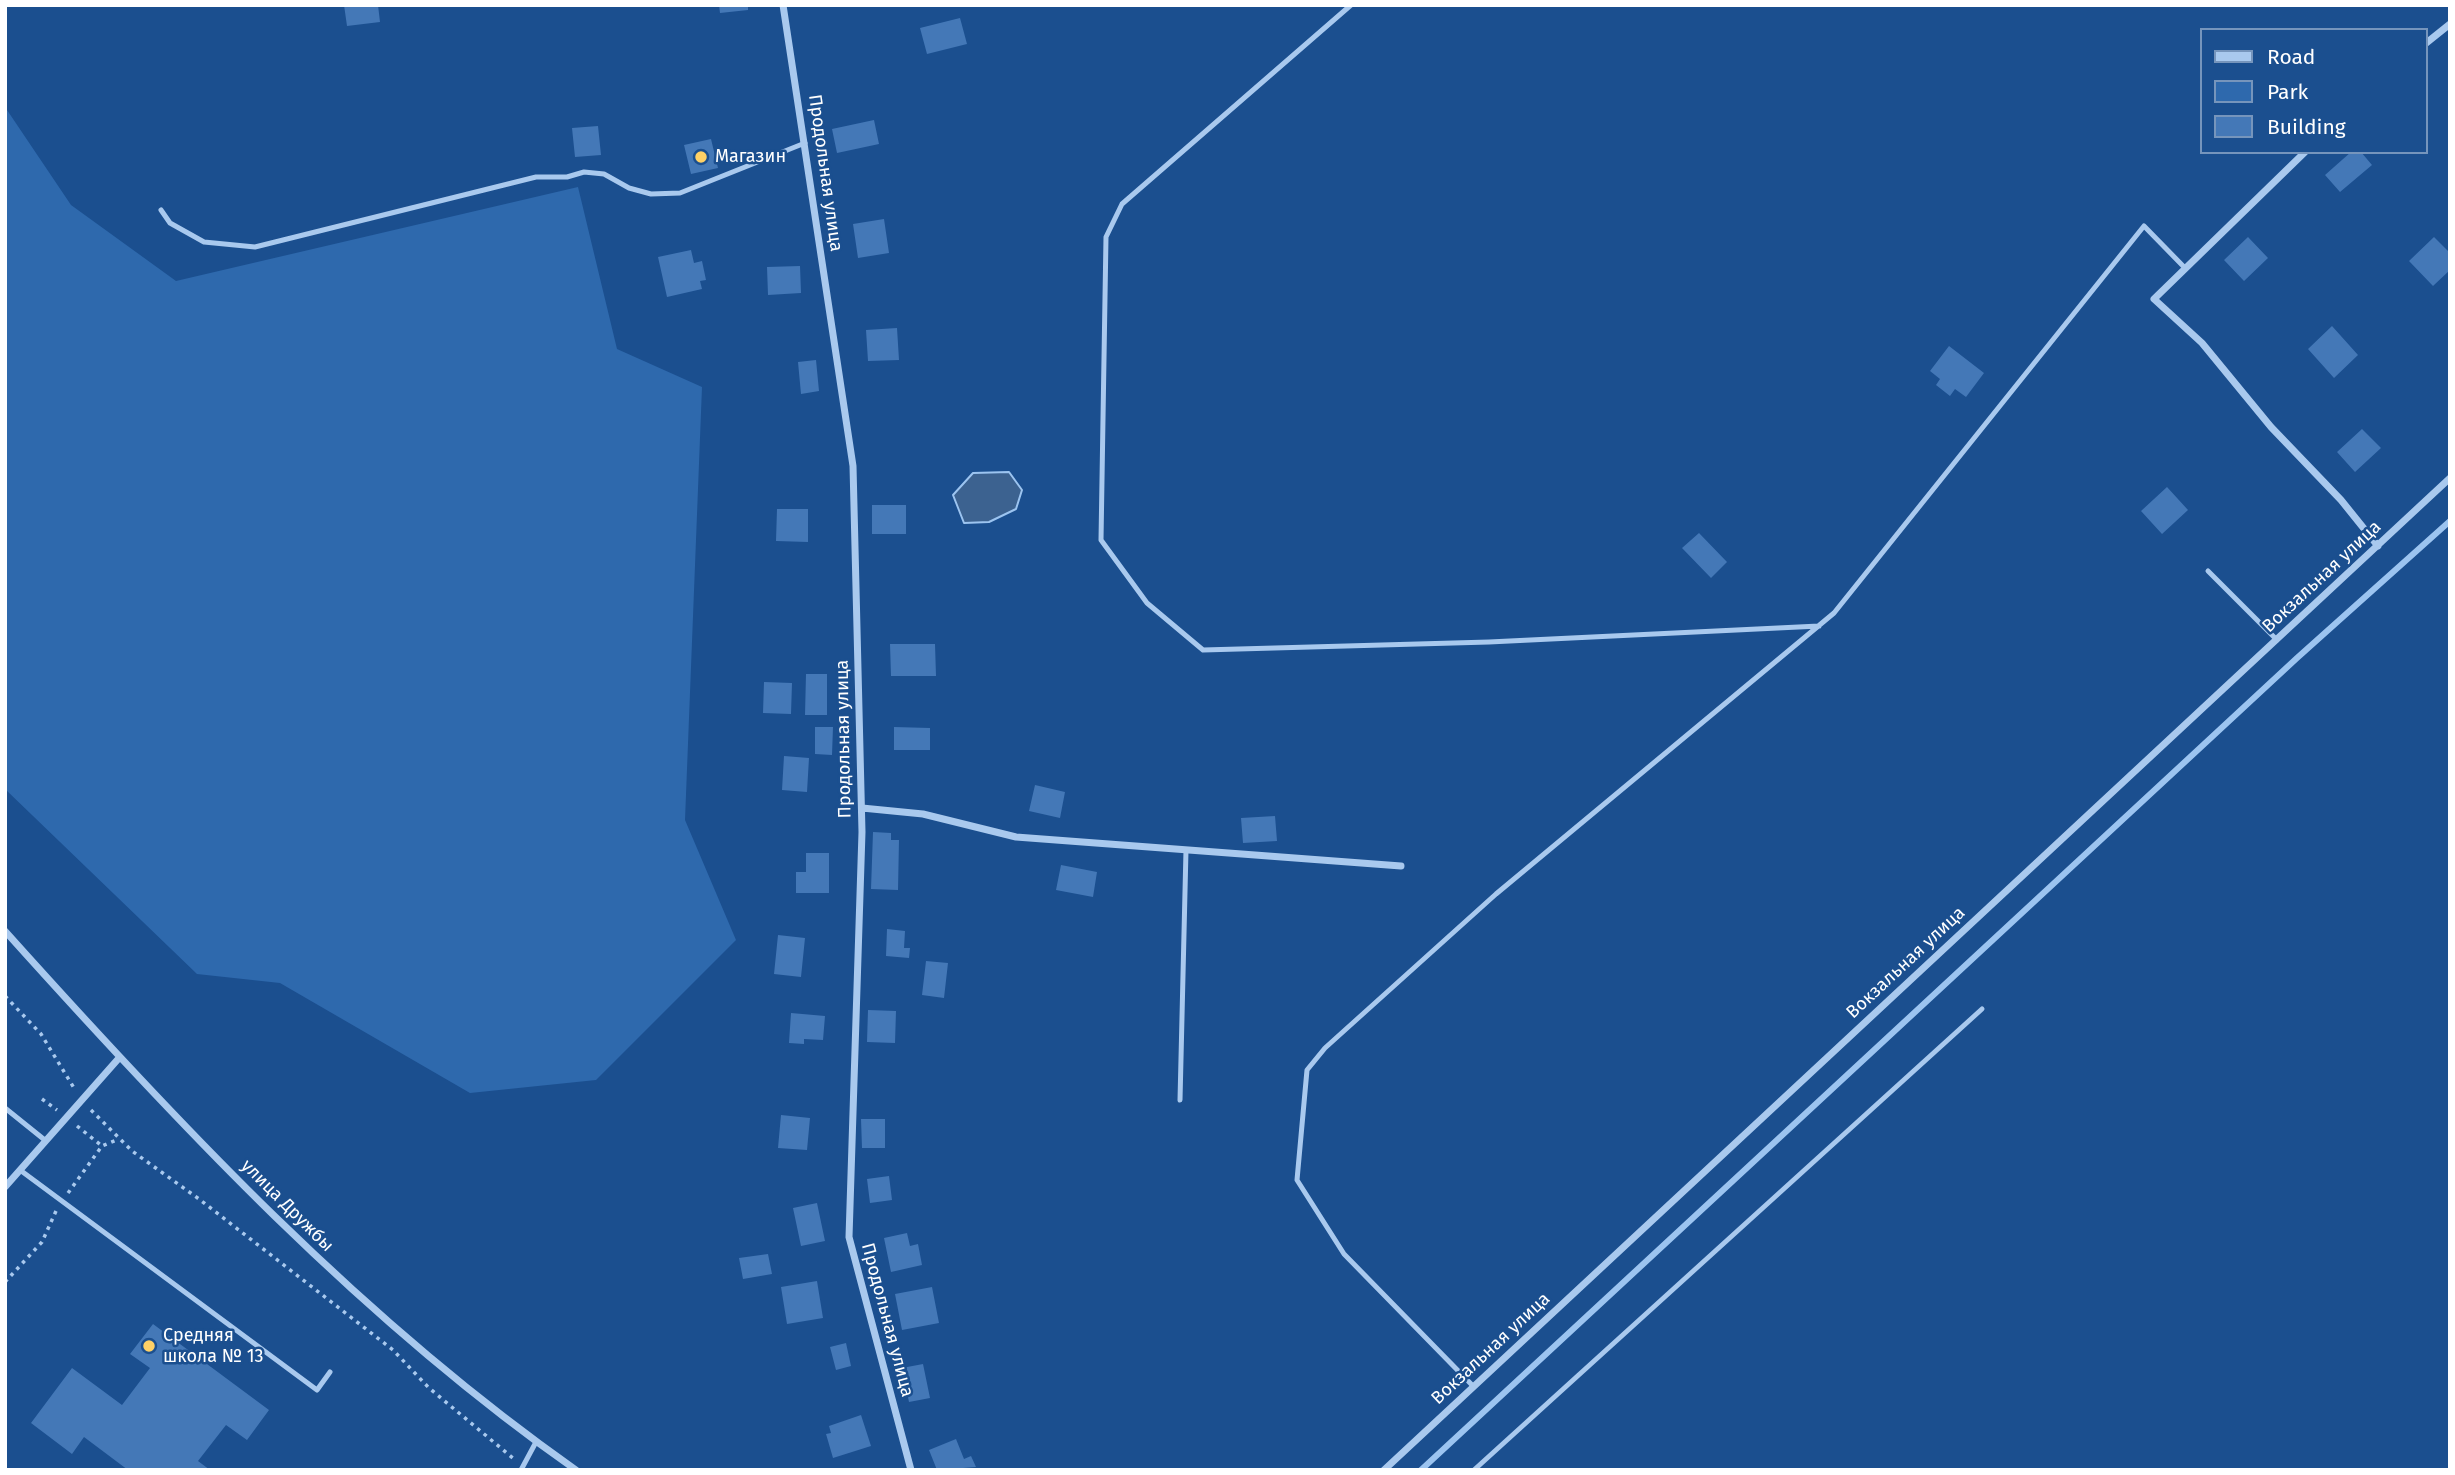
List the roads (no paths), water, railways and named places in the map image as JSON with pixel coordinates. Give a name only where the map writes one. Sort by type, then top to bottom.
[{"type":"street","name":"Продольная улица","points":[[783,5],[853,466],[862,808],[849,1237],[911,1470]]},
{"type":"street","points":[[2427,42],[2450,24]]},
{"type":"street","points":[[2303,154],[2154,299],[2202,343],[2271,427],[2341,500],[2378,546]]},
{"type":"street","name":"Вокзальная улица","points":[[1384,1470],[2450,478]]},
{"type":"street","points":[[862,808],[923,814],[1016,837],[1401,866]]},
{"type":"street","name":"улица Дружбы","points":[[5,931],[119,1058],[307,1251],[510,1423],[576,1470]]},
{"type":"street","points":[[5,1187],[119,1058]]},
{"type":"lane","points":[[1351,5],[1122,204],[1106,237],[1101,540],[1147,603],[1203,650],[1489,642],[1819,626]]},
{"type":"lane","points":[[161,210],[170,223],[204,242],[255,247],[537,177],[567,177],[584,172],[604,174],[629,188],[651,194],[680,193],[805,143]]},
{"type":"lane","points":[[1473,1386],[1344,1254],[1297,1180],[1307,1070],[1325,1048],[1496,894],[1819,626],[1865,577],[2144,226],[2185,268]]},
{"type":"lane","points":[[2208,571],[2277,640]]},
{"type":"lane","points":[[1181,1100],[1186,850]]},
{"type":"lane","points":[[1474,1470],[1982,1009]]},
{"type":"lane","points":[[5,1108],[46,1141]]},
{"type":"lane","points":[[20,1170],[317,1390],[330,1372]]},
{"type":"lane","points":[[522,1469],[536,1442]]},
{"type":"waterway","points":[[1421,1470],[2297,658],[2450,521]]},
{"type":"place","name":"Магазин","points":[[701,157]]},
{"type":"place","name":"Средняя школа № 13","points":[[149,1346]]}]
